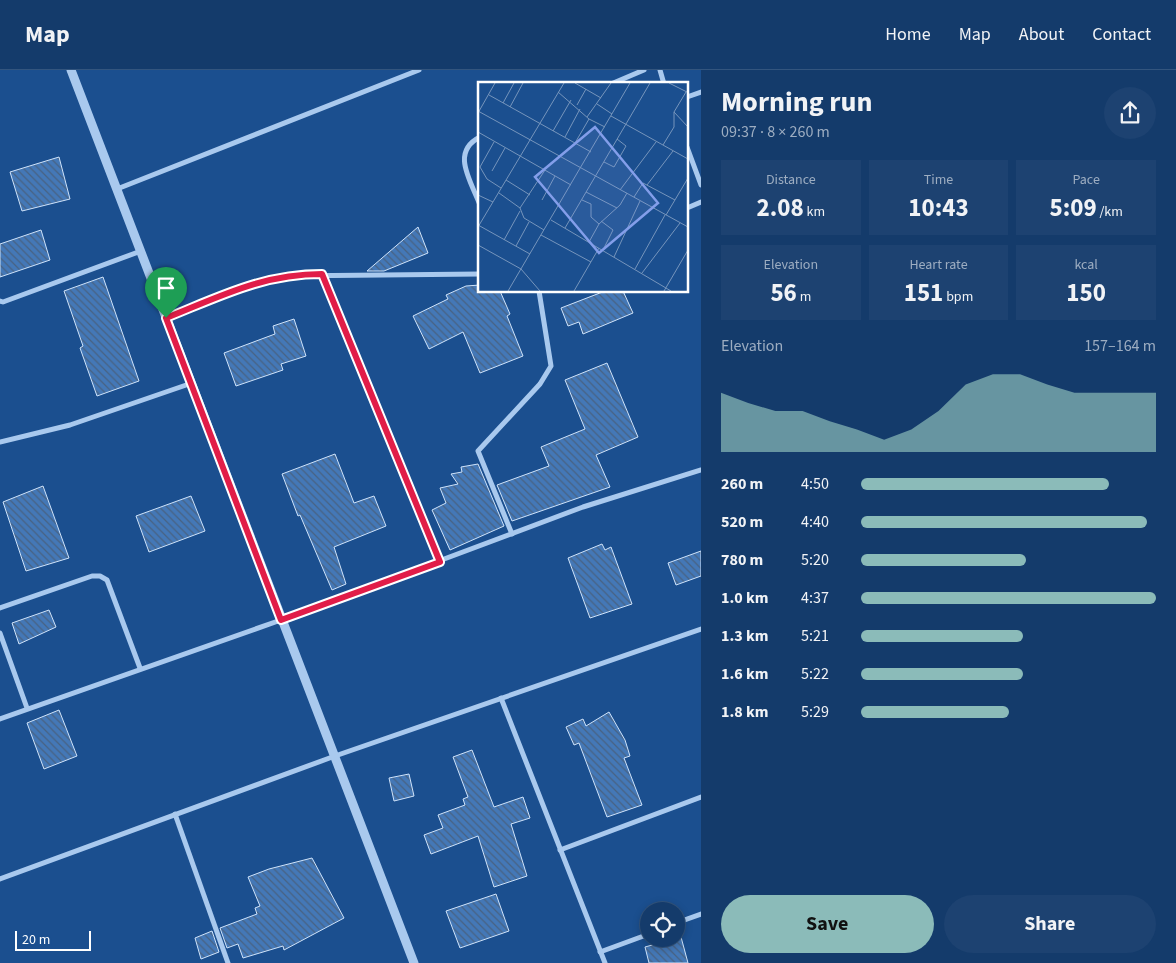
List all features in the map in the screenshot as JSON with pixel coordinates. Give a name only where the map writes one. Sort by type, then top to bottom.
[{"type":"street","points":[[72,70],[281,620],[414,963]]},
{"type":"street","points":[[117,189],[419,70]]},
{"type":"street","points":[[615,82],[644,70]]},
{"type":"street","points":[[688,97],[701,92]]},
{"type":"street","points":[[478,138],[468,144],[463,155],[478,199]]},
{"type":"street","points":[[688,150],[701,185]]},
{"type":"street","points":[[688,208],[701,202]]},
{"type":"street","points":[[0,301],[3,302],[141,251]]},
{"type":"street","points":[[166,318],[265,280],[284,276],[322,274],[374,277],[478,274]]},
{"type":"street","points":[[322,274],[440,562]]},
{"type":"street","points":[[512,534],[478,451],[540,384],[551,366],[539,292]]},
{"type":"street","points":[[0,442],[70,426],[192,383]]},
{"type":"street","points":[[0,719],[440,562],[583,506],[701,470]]},
{"type":"street","points":[[0,608],[92,576],[100,576],[107,580],[140,668]]},
{"type":"street","points":[[0,879],[335,756],[701,629]]},
{"type":"street","points":[[0,633],[27,708]]},
{"type":"street","points":[[501,698],[605,963]]},
{"type":"street","points":[[560,850],[701,797]]},
{"type":"street","points":[[175,814],[228,963]]},
{"type":"street","points":[[685,920],[701,914]]},
{"type":"street","points":[[600,952],[640,937]]},
{"type":"building","points":[[59,157],[70,199],[22,211],[10,172]]},
{"type":"building","points":[[418,227],[428,253],[384,271],[367,271]]},
{"type":"building","points":[[41,230],[50,260],[0,277],[0,244]]},
{"type":"building","points":[[103,277],[139,381],[97,396],[80,348],[83,346],[64,291]]},
{"type":"building","points":[[478,285],[478,292],[500,292],[510,314],[507,316],[523,356],[480,373],[463,332],[429,349],[413,316],[448,299],[446,295],[466,286]]},
{"type":"building","points":[[602,292],[623,292],[633,313],[583,334],[579,322],[568,326],[561,308]]},
{"type":"building","points":[[294,319],[306,356],[281,364],[283,370],[236,386],[224,353],[275,334],[273,326]]},
{"type":"building","points":[[607,363],[638,437],[596,455],[610,487],[512,521],[497,485],[549,466],[541,447],[585,429],[565,380]]},
{"type":"building","points":[[335,454],[354,503],[374,496],[386,526],[334,547],[346,584],[332,590],[300,515],[298,516],[282,474]]},
{"type":"building","points":[[478,464],[504,526],[450,550],[432,510],[446,503],[440,488],[458,484],[451,474],[462,472],[461,467]]},
{"type":"building","points":[[43,486],[69,558],[26,571],[3,502]]},
{"type":"building","points":[[191,496],[205,531],[149,552],[136,516]]},
{"type":"building","points":[[602,544],[605,550],[611,547],[632,604],[590,618],[568,558]]},
{"type":"building","points":[[701,551],[701,576],[676,585],[668,563]]},
{"type":"building","points":[[49,610],[56,627],[19,644],[12,623]]},
{"type":"building","points":[[59,710],[77,756],[44,769],[27,723]]},
{"type":"building","points":[[609,712],[625,740],[630,756],[624,758],[642,805],[607,817],[579,743],[574,745],[566,727],[583,719],[586,726]]},
{"type":"building","points":[[472,750],[494,807],[523,797],[530,818],[511,824],[527,876],[494,887],[478,836],[431,854],[424,835],[443,828],[438,815],[465,805],[463,799],[468,797],[453,757]]},
{"type":"building","points":[[409,774],[414,796],[394,801],[389,778]]},
{"type":"building","points":[[312,858],[344,918],[284,950],[283,946],[243,958],[238,944],[227,948],[220,928],[257,914],[255,908],[260,906],[248,877],[269,869]]},
{"type":"building","points":[[496,894],[509,931],[460,948],[446,911]]},
{"type":"building","points":[[212,931],[219,952],[201,959],[195,938]]},
{"type":"building","points":[[645,947],[684,947],[688,963],[649,963]]},
{"type":"route","points":[[303,274],[322,274],[440,562],[281,620],[166,318],[241,287],[265,280],[303,274]]}]
